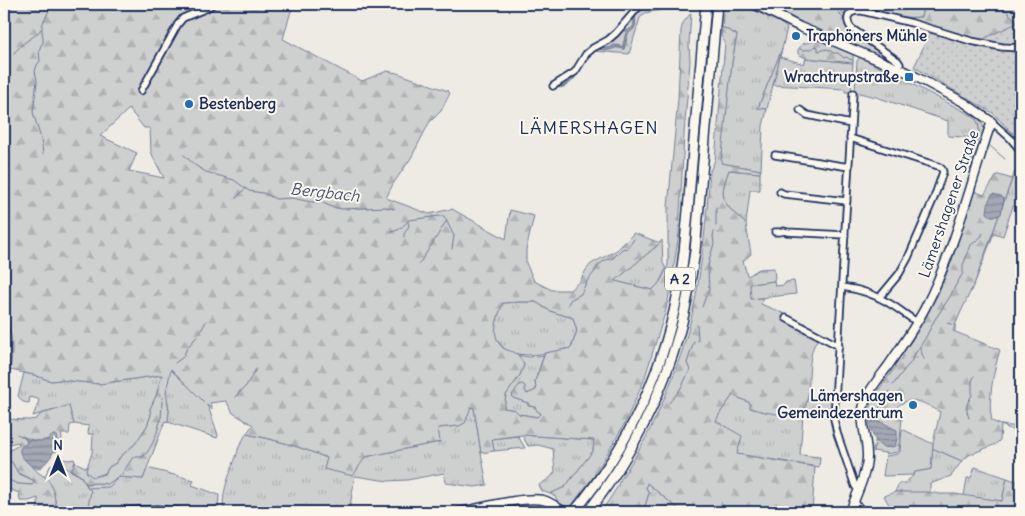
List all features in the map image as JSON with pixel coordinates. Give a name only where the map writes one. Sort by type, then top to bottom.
[{"type":"highway","name":"A 2","points":[[574,512],[596,484],[628,433],[653,378],[670,325],[683,259],[706,4]]},
{"type":"highway","name":"A 2","points":[[588,512],[622,465],[639,434],[657,396],[680,330],[689,291],[695,251],[717,4]]},
{"type":"main road","points":[[754,4],[806,29],[899,68],[965,103],[992,122]]},
{"type":"main road","name":"Lämershagener Straße","points":[[850,512],[866,466],[867,458],[862,419],[865,401],[871,389],[918,322],[944,266],[992,122]]},
{"type":"main road","points":[[460,512],[528,500],[546,501],[564,512]]},
{"type":"main road","points":[[120,512],[157,510],[178,512]]},
{"type":"street","points":[[141,91],[178,24],[183,18],[213,4]]},
{"type":"street","points":[[553,86],[575,72],[586,54],[616,33],[641,4]]},
{"type":"street","points":[[899,68],[900,64],[898,61],[851,28],[847,19],[850,14],[862,11],[912,23],[970,41],[1002,47],[1021,48]]},
{"type":"street","points":[[853,93],[835,426],[855,486],[858,489]]},
{"type":"street","points":[[800,110],[806,115],[851,124]]},
{"type":"street","points":[[992,122],[1021,151]]},
{"type":"street","points":[[850,138],[938,166],[943,172],[908,258],[899,274],[879,298]]},
{"type":"street","points":[[776,155],[849,166]]},
{"type":"street","points":[[780,192],[847,201]]},
{"type":"street","points":[[775,232],[780,232],[784,229],[787,232],[845,235]]},
{"type":"street","points":[[842,287],[853,289],[890,303],[918,322]]},
{"type":"street","points":[[786,318],[839,346]]},
{"type":"street","points":[[853,504],[859,507],[862,512]]},
{"type":"green space","points":[[4,4],[293,4],[283,39],[362,81],[387,71],[450,93],[441,111],[429,123],[411,158],[386,198],[429,214],[452,209],[506,239],[510,210],[534,216],[526,250],[526,263],[534,281],[552,290],[570,290],[580,281],[591,264],[617,250],[634,233],[660,243],[615,281],[652,290],[663,276],[668,265],[668,207],[678,99],[681,30],[683,23],[691,13],[690,61],[679,233],[665,313],[644,380],[625,423],[594,476],[568,510],[559,504],[555,496],[550,494],[565,487],[593,451],[594,440],[522,435],[492,439],[494,451],[481,453],[474,408],[471,407],[465,423],[459,426],[438,428],[440,442],[365,457],[353,476],[324,469],[327,458],[317,454],[277,441],[246,434],[253,425],[233,413],[226,401],[210,403],[212,410],[171,369],[166,392],[169,410],[168,422],[165,421],[143,479],[119,477],[109,487],[88,488],[81,476],[71,471],[75,462],[87,468],[87,473],[93,477],[105,474],[109,467],[116,463],[135,444],[147,426],[151,415],[150,409],[162,375],[99,384],[60,380],[51,381],[6,369],[4,353]],"holes":[[[129,109],[144,128],[150,128],[151,151],[164,178],[129,171],[137,153],[100,136]],[[536,302],[550,311],[573,318],[577,331],[571,348],[545,353],[535,381],[536,390],[527,394],[525,386],[522,384],[519,385],[512,395],[513,398],[528,403],[528,406],[535,407],[541,413],[537,417],[519,414],[515,410],[504,408],[506,395],[520,375],[524,365],[518,355],[506,350],[499,343],[496,337],[496,326],[503,303]]]},
{"type":"green space","points":[[643,4],[655,4],[641,9],[633,16],[634,25],[626,32],[623,47],[595,49],[567,84],[556,86],[575,73],[592,50],[615,36]]},
{"type":"green space","points":[[656,4],[663,4],[661,10],[645,13],[640,18],[629,54],[595,51],[600,49],[608,50],[615,47],[624,49],[628,33],[635,26],[637,14],[643,9],[654,7]]},
{"type":"green space","points":[[724,4],[740,4],[779,22],[787,28],[782,49],[758,108],[767,109],[763,126],[761,170],[720,163],[737,35],[722,27]]},
{"type":"green space","points":[[760,4],[833,4],[846,24],[896,62],[820,33]]},
{"type":"green space","points":[[836,4],[856,4],[850,7],[844,15]]},
{"type":"green space","points":[[859,4],[924,4],[921,17],[902,17]]},
{"type":"green space","points":[[924,4],[1000,4],[1019,24],[1021,23],[1021,44],[979,39],[906,18],[921,17]]},
{"type":"green space","points":[[1000,4],[1021,4],[1021,23],[1019,24]]},
{"type":"green space","points":[[1019,22],[1021,23],[1021,143],[993,113],[914,67],[930,33],[983,48],[985,38]]},
{"type":"green space","points":[[722,27],[737,35],[732,62],[721,163],[761,170],[760,173],[729,170],[725,180],[723,195],[728,206],[746,224],[751,254],[743,261],[747,275],[759,269],[774,268],[774,281],[750,284],[751,299],[763,298],[761,304],[787,315],[787,317],[820,337],[813,348],[811,356],[808,395],[803,414],[783,415],[756,410],[750,408],[750,403],[733,395],[716,421],[742,436],[737,454],[815,467],[812,512],[682,512],[647,483],[646,488],[649,493],[643,512],[599,512],[618,486],[661,407],[682,351],[694,307],[701,262],[710,171],[715,160],[725,43],[721,36]]},
{"type":"green space","points":[[819,40],[853,54],[853,63],[806,58],[798,54],[802,44]]},
{"type":"green space","points":[[782,49],[767,109],[758,108]]},
{"type":"green space","points":[[780,57],[804,64],[806,58],[853,63],[851,92],[845,92],[845,89],[773,85]]},
{"type":"green space","points":[[860,57],[973,116],[979,126],[978,138],[948,136],[948,121],[855,92],[857,61]]},
{"type":"green space","points":[[973,116],[980,119],[984,130],[970,173],[972,153],[979,130],[979,125]]},
{"type":"green space","points":[[1019,160],[1021,164],[1021,208],[1013,206],[1003,236],[994,233],[975,282]]},
{"type":"green space","points":[[729,170],[760,173],[760,190],[750,190],[746,224],[728,206],[723,195],[725,180]]},
{"type":"green space","points":[[997,175],[1012,179],[975,282],[953,331],[1000,350],[990,405],[992,421],[1001,425],[1000,440],[996,444],[969,455],[962,461],[932,448],[940,412],[917,401],[906,401],[895,409],[896,415],[902,418],[898,452],[885,454],[873,451],[875,441],[881,446],[894,446],[888,426],[878,421],[869,420],[871,400],[903,357],[903,353],[937,296],[951,263],[974,191],[984,195]]},
{"type":"green space","points":[[662,240],[663,263],[666,269],[658,285],[652,290],[614,281],[658,245]]},
{"type":"green space","points":[[774,281],[775,286],[794,281],[796,294],[751,299],[749,284]]},
{"type":"green space","points":[[536,302],[550,311],[573,318],[577,331],[571,348],[533,355],[523,355],[506,350],[496,336],[496,321],[503,303]]},
{"type":"green space","points":[[518,355],[529,357],[544,355],[535,381],[536,390],[527,394],[525,390],[513,398],[521,400],[542,413],[538,417],[519,414],[515,410],[504,408],[506,395],[520,375],[524,365]]},
{"type":"green space","points":[[170,369],[204,401],[209,409],[218,435],[217,438],[168,422],[169,410],[166,392]]},
{"type":"green space","points":[[24,373],[51,381],[60,380],[99,384],[162,375],[150,409],[151,415],[147,426],[135,444],[116,463],[109,467],[105,473],[93,478],[86,470],[92,453],[93,434],[88,434],[89,426],[74,424],[68,406],[33,416],[39,401],[38,399],[30,397],[29,403],[23,402],[18,396]]},
{"type":"green space","points":[[733,395],[750,403],[803,414],[808,397],[833,399],[832,417],[803,415],[800,455],[820,457],[819,467],[736,454],[715,421]]},
{"type":"green space","points":[[69,406],[74,424],[70,425],[69,434],[61,434],[62,438],[57,452],[54,451],[57,439],[40,441],[24,438],[27,443],[21,449],[24,459],[48,479],[53,489],[57,512],[35,512],[38,507],[38,498],[20,501],[19,493],[4,487],[4,478],[18,484],[32,485],[35,481],[18,473],[12,462],[4,457],[5,453],[19,445],[18,442],[5,444],[6,419],[36,419],[41,414]]},
{"type":"green space","points":[[471,407],[474,407],[487,485],[475,487],[446,483],[444,473],[407,480],[388,481],[355,476],[350,512],[225,512],[223,498],[225,490],[238,449],[246,434],[267,438],[327,458],[325,469],[365,457],[439,442],[438,428],[459,426]]},
{"type":"green space","points":[[1001,425],[1021,427],[1021,434]]},
{"type":"green space","points":[[902,429],[933,444],[931,469],[915,472],[913,475],[883,476],[886,456],[900,452]]},
{"type":"green space","points":[[522,435],[594,440],[593,451],[565,487],[550,494],[542,491],[539,485],[550,478],[555,472],[553,449],[538,445],[528,446]]},
{"type":"green space","points":[[518,436],[525,448],[494,451],[492,439]]},
{"type":"green space","points":[[932,448],[962,461],[951,476],[930,484],[930,493],[895,492],[899,483],[905,483],[915,472],[931,469]]},
{"type":"green space","points":[[4,457],[12,461],[18,473],[35,481],[32,485],[18,484],[4,478]]},
{"type":"green space","points":[[58,458],[74,459],[75,462],[71,471],[109,487],[119,477],[143,479],[147,468],[194,480],[192,485],[219,495],[218,510],[216,512],[195,511],[157,506],[86,512],[57,512],[53,490],[44,477]]},
{"type":"green space","points":[[975,467],[1007,478],[1002,501],[964,496],[967,478],[971,478]]},
{"type":"green space","points":[[1007,478],[1021,483],[1021,512],[897,512],[891,508],[884,496],[895,492],[927,492],[1002,501]]},
{"type":"green space","points":[[647,483],[682,512],[643,512],[649,493],[646,488]]},
{"type":"shaded area","points":[[656,4],[637,14],[635,26],[628,33],[624,49],[597,50],[591,54],[570,83],[564,87],[557,88],[569,82],[588,55],[594,50],[600,47],[610,48],[615,45],[623,47],[626,31],[634,25],[633,16],[642,7]]},
{"type":"shaded area","points":[[993,194],[1004,199],[1001,214],[997,216],[991,216],[987,213],[989,200]]},
{"type":"shaded area","points":[[869,420],[881,422],[897,430],[895,446],[884,447],[879,445],[871,431]]},
{"type":"shaded area","points":[[56,435],[57,440],[55,450],[39,469],[33,467],[21,455],[20,449],[27,443],[22,436],[42,441]]},
{"type":"waterway","points":[[43,154],[41,139],[33,112],[37,81],[35,71],[40,61],[39,51],[43,43],[42,26],[49,4]]},
{"type":"waterway","points":[[14,53],[41,29]]},
{"type":"waterway","points":[[800,49],[808,50],[815,46],[818,47],[818,51],[827,49],[833,53],[838,53],[844,58],[847,57],[853,60]]},
{"type":"waterway","points":[[990,146],[1005,159]]},
{"type":"waterway","name":"Bergbach","points":[[184,155],[206,172],[234,180],[249,191],[263,193],[276,199],[292,198],[321,202],[342,209],[386,207],[394,209]]},
{"type":"waterway","name":"Bergbach","points":[[235,199],[245,189]]},
{"type":"waterway","points":[[716,207],[716,226]]},
{"type":"waterway","name":"Bergbach","points":[[391,232],[399,229],[409,220],[444,216],[454,236],[452,249]]},
{"type":"waterway","points":[[419,264],[447,220]]},
{"type":"waterway","points":[[404,237],[409,226],[408,222]]},
{"type":"waterway","points":[[707,294],[709,291],[709,260],[714,244],[714,232]]},
{"type":"waterway","points":[[893,385],[911,362],[951,295],[963,273],[963,265],[971,245],[983,233]]},
{"type":"waterway","points":[[568,305],[570,300],[581,294],[587,281],[599,265],[605,260],[612,259],[622,249],[628,248],[634,239]]},
{"type":"waterway","points":[[7,291],[5,307],[12,343],[8,375]]},
{"type":"waterway","points":[[702,307],[706,296]]},
{"type":"waterway","points":[[175,363],[183,357],[206,321]]},
{"type":"waterway","points":[[947,323],[955,325],[955,331]]},
{"type":"waterway","points":[[697,325],[698,341]]},
{"type":"waterway","points":[[669,403],[681,388],[690,370],[687,363],[694,341]]},
{"type":"waterway","points":[[920,348],[924,359]]},
{"type":"waterway","points":[[235,397],[246,386],[256,369]]},
{"type":"waterway","points":[[969,418],[967,404],[972,395],[974,376]]},
{"type":"waterway","points":[[874,420],[889,391]]},
{"type":"waterway","points":[[86,484],[108,484],[122,474],[133,457],[143,457],[150,448],[157,433],[163,397]]},
{"type":"waterway","points":[[4,426],[7,432]]},
{"type":"waterway","points":[[17,434],[23,437]]},
{"type":"waterway","points":[[58,467],[76,473],[91,491],[88,506],[65,512]]},
{"type":"place","name":"Traphöners Mühle","points":[[796,36]]},
{"type":"place","name":"Wrachtrupstraße","points":[[909,77]]},
{"type":"place","name":"Bestenberg","points":[[189,104]]},
{"type":"place","name":"Lämershagen Gemeindezentrum","points":[[913,405]]},
{"type":"district","name":"LÄMERSHAGEN","points":[[589,128]]}]
